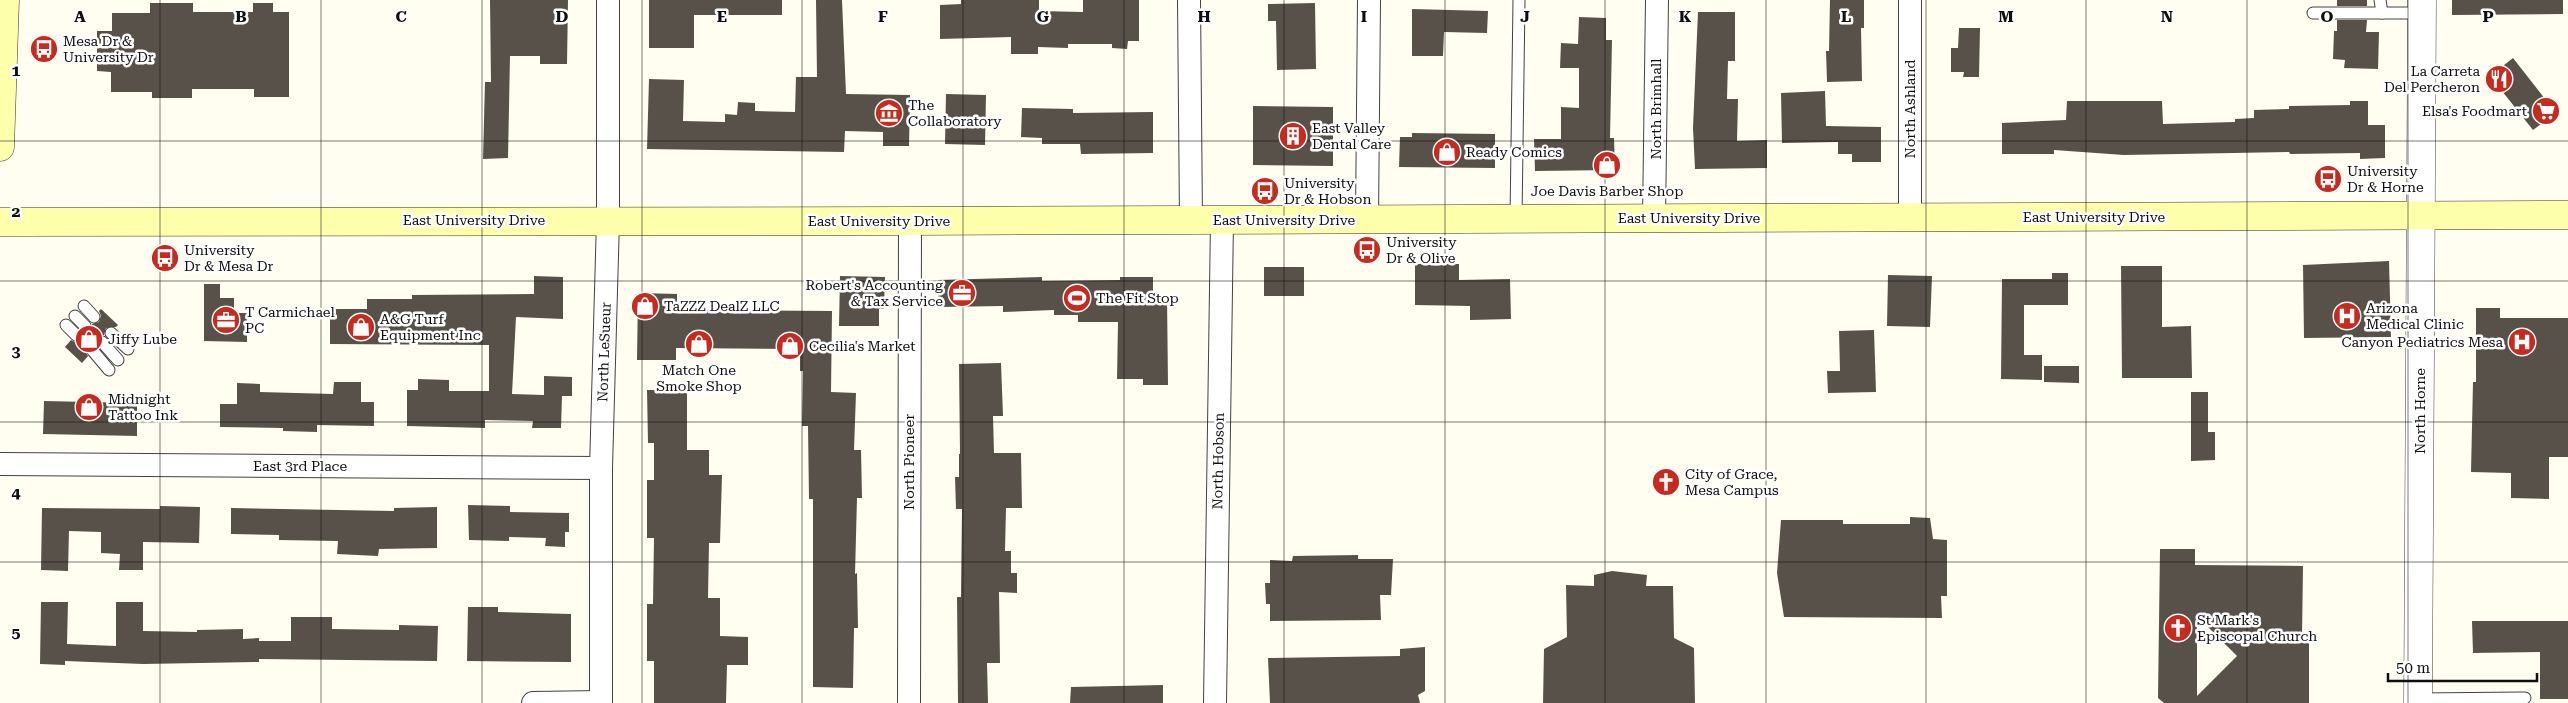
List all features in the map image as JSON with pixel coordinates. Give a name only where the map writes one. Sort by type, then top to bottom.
[{"type":"main road","points":[[0,147],[5,0]]},
{"type":"main road","name":"East University Drive","points":[[0,222],[2420,217],[2568,215]]},
{"type":"street","name":"North LeSueur","points":[[601,703],[601,468],[608,220],[608,0]]},
{"type":"street","points":[[1189,0],[1190,220]]},
{"type":"street","points":[[1367,219],[1369,0]]},
{"type":"street","name":"North Brimhall","points":[[1654,218],[1656,0]]},
{"type":"street","name":"North Ashland","points":[[1910,0],[1910,217]]},
{"type":"street","name":"North Horne","points":[[2418,701],[2422,7]]},
{"type":"street","name":"North Hobson","points":[[1215,703],[1222,220]]},
{"type":"street","name":"North Pioneer","points":[[908,703],[910,221]]},
{"type":"street","name":"East 3rd Place","points":[[0,464],[601,468]]},
{"type":"street","points":[[533,703],[601,703]]},
{"type":"lane","points":[[1516,219],[1519,0]]},
{"type":"lane","points":[[2380,0],[2382,13]]},
{"type":"lane","points":[[2313,13],[2382,13],[2422,7]]},
{"type":"lane","points":[[84,306],[94,317]]},
{"type":"lane","points":[[75,316],[85,326]]},
{"type":"lane","points":[[66,325],[76,335]]},
{"type":"lane","points":[[111,333],[128,349]]},
{"type":"lane","points":[[102,342],[118,360]]},
{"type":"lane","points":[[93,351],[109,370]]},
{"type":"lane","points":[[2418,701],[2525,698]]},
{"type":"building","points":[[490,0],[568,0],[567,64],[540,64],[540,56],[510,56],[508,158],[483,159],[485,82],[491,82]]},
{"type":"building","points":[[649,0],[782,0],[782,15],[694,15],[694,48],[649,48]]},
{"type":"building","points":[[816,0],[842,0],[846,94],[910,95],[909,146],[883,146],[883,132],[845,131],[844,152],[647,149],[649,79],[684,80],[683,121],[725,122],[725,114],[737,115],[738,102],[755,103],[755,111],[795,112],[796,77],[817,77]]},
{"type":"building","points":[[961,0],[1039,0],[1039,11],[1083,12],[1083,0],[1139,0],[1139,41],[1128,41],[1127,49],[1112,48],[1112,44],[1068,44],[1068,48],[1038,47],[1038,54],[1011,54],[1011,37],[940,39],[940,5],[961,4]]},
{"type":"building","points":[[1830,0],[1864,0],[1864,28],[1861,28],[1862,81],[1827,82],[1826,51],[1829,51]]},
{"type":"building","points":[[2337,0],[2367,0],[2367,6],[2337,6]]},
{"type":"building","points":[[2452,0],[2563,0],[2563,14],[2452,15]]},
{"type":"building","points":[[150,3],[193,3],[193,12],[253,12],[253,3],[273,3],[273,12],[289,12],[289,97],[254,97],[254,89],[192,89],[192,98],[152,98],[152,92],[111,92],[111,72],[97,71],[97,31],[112,31],[112,13],[150,13]]},
{"type":"building","points":[[1315,3],[1316,69],[1277,70],[1276,21],[1268,21],[1268,4]]},
{"type":"building","points":[[1412,9],[1488,11],[1487,33],[1444,32],[1443,56],[1412,56]]},
{"type":"building","points":[[1698,12],[1735,12],[1735,61],[1728,61],[1727,99],[1738,99],[1737,141],[1767,140],[1767,168],[1695,169],[1693,128]]},
{"type":"building","points":[[1579,17],[1606,18],[1606,40],[1612,40],[1610,138],[1614,138],[1615,170],[1535,171],[1534,139],[1561,139],[1561,107],[1579,108],[1579,68],[1560,68],[1561,43],[1578,44]]},
{"type":"building","points":[[2337,20],[2367,20],[2366,32],[2379,32],[2378,69],[2344,68],[2345,60],[2333,59],[2334,31],[2337,31]]},
{"type":"building","points":[[1959,28],[1980,28],[1979,77],[1963,77],[1964,72],[1951,72],[1951,48],[1958,48]]},
{"type":"building","points":[[2513,58],[2556,113],[2533,130],[2490,76]]},
{"type":"building","points":[[1825,91],[1826,126],[1881,127],[1881,162],[1852,162],[1852,154],[1838,154],[1838,142],[1782,143],[1781,93]]},
{"type":"building","points":[[946,94],[986,95],[985,145],[945,144]]},
{"type":"building","points":[[2067,101],[2162,101],[2163,124],[2235,122],[2235,119],[2254,118],[2254,110],[2289,109],[2289,106],[2350,105],[2350,101],[2368,101],[2368,125],[2385,125],[2385,158],[2360,159],[2360,153],[2290,154],[2289,152],[2124,155],[2054,150],[2054,154],[2002,154],[2002,123],[2066,120]]},
{"type":"building","name":"East Valley Dental Care","points":[[1253,106],[1333,107],[1333,166],[1253,165]]},
{"type":"building","points":[[1022,108],[1073,109],[1073,113],[1153,112],[1153,153],[1081,154],[1080,144],[1042,144],[1042,138],[1021,137]]},
{"type":"building","name":"Ready Comics","points":[[1412,133],[1495,134],[1495,168],[1399,167],[1400,137],[1412,137]]},
{"type":"building","name":"Arizona Medical Clinic","points":[[2389,261],[2391,337],[2304,338],[2303,265]]},
{"type":"building","points":[[1415,264],[1459,264],[1459,280],[1510,279],[1511,319],[1470,320],[1470,306],[1415,305]]},
{"type":"building","points":[[2121,266],[2162,266],[2162,327],[2191,326],[2192,378],[2122,378]]},
{"type":"building","points":[[1264,267],[1304,267],[1304,296],[1264,296]]},
{"type":"building","points":[[2052,273],[2068,273],[2068,305],[2024,305],[2024,355],[2042,355],[2042,380],[2001,379],[2002,279],[2052,279]]},
{"type":"building","points":[[1888,275],[1932,276],[1930,327],[1887,326]]},
{"type":"building","points":[[534,276],[563,277],[563,319],[516,317],[512,394],[544,395],[544,376],[572,377],[572,396],[562,396],[561,428],[532,428],[533,421],[485,420],[485,428],[407,426],[407,390],[418,390],[418,379],[449,380],[449,391],[489,391],[489,345],[330,344],[330,309],[367,309],[367,299],[412,299],[412,295],[534,294]]},
{"type":"building","points":[[840,276],[885,277],[884,309],[879,309],[879,326],[839,326]]},
{"type":"building","points":[[1042,277],[1042,281],[1120,280],[1120,277],[1153,277],[1153,296],[1167,296],[1168,385],[1143,385],[1143,379],[1117,379],[1118,322],[1078,322],[1078,315],[1054,315],[1054,310],[1003,312],[1003,306],[939,307],[938,280]]},
{"type":"building","name":"T Carmichael PC","points":[[204,284],[220,284],[220,298],[234,298],[234,313],[247,313],[247,342],[204,341]]},
{"type":"building","points":[[638,293],[677,294],[677,310],[832,311],[831,392],[856,393],[854,450],[861,450],[862,498],[857,498],[855,574],[857,573],[858,628],[854,628],[853,688],[813,687],[813,499],[809,499],[808,426],[802,426],[803,371],[800,371],[800,349],[676,348],[676,360],[637,360]]},
{"type":"building","points":[[2476,308],[2500,308],[2500,318],[2568,318],[2568,457],[2549,457],[2549,499],[2511,498],[2511,473],[2471,472],[2473,382],[2476,382]]},
{"type":"building","name":"Jiffy Lube","points":[[101,309],[118,325],[106,328],[104,335],[97,337],[95,344],[88,346],[86,352],[88,356],[82,363],[65,347],[71,340],[75,342],[81,341],[83,333],[90,332],[92,324],[99,322],[101,316],[99,311]]},
{"type":"building","points":[[1874,330],[1876,392],[1828,393],[1827,371],[1840,371],[1839,331]]},
{"type":"building","points":[[1001,363],[1003,416],[993,416],[994,453],[1021,453],[1022,508],[1006,508],[1005,551],[1011,551],[1011,573],[1017,573],[1017,593],[999,592],[1000,663],[987,663],[988,703],[958,703],[957,597],[961,597],[962,509],[956,509],[955,477],[959,477],[960,454],[959,364]]},
{"type":"building","points":[[2044,366],[2079,366],[2079,383],[2044,382]]},
{"type":"building","points":[[334,382],[361,382],[361,402],[374,402],[374,426],[317,425],[317,432],[283,431],[283,428],[220,427],[220,404],[237,404],[237,383],[260,384],[260,392],[333,394]]},
{"type":"building","points":[[647,390],[687,390],[687,450],[709,450],[709,475],[722,475],[720,543],[709,543],[708,598],[720,598],[720,636],[748,637],[748,665],[727,665],[726,703],[654,703],[654,661],[647,661],[647,604],[653,604],[654,538],[647,538],[647,480],[654,480],[654,443],[648,443]]},
{"type":"building","points":[[2191,392],[2208,392],[2208,432],[2215,432],[2215,460],[2191,461]]},
{"type":"building","points":[[44,401],[137,403],[137,436],[43,434]]},
{"type":"building","points":[[468,505],[510,506],[510,512],[569,513],[569,532],[565,532],[565,547],[545,546],[546,538],[509,537],[509,541],[469,540]]},
{"type":"building","points":[[160,506],[200,507],[199,543],[143,542],[143,570],[119,570],[120,554],[101,553],[101,532],[69,531],[68,571],[41,570],[42,508],[160,509]]},
{"type":"building","points":[[437,507],[437,548],[379,549],[378,556],[337,554],[338,541],[279,540],[279,535],[231,534],[231,508],[394,511],[394,508]]},
{"type":"building","points":[[1910,517],[1930,518],[1933,539],[1947,540],[1947,596],[1941,596],[1942,618],[1784,617],[1777,573],[1781,520],[1843,520],[1843,524],[1910,524]]},
{"type":"building","name":"St Mark's Episcopal Church","points":[[2160,549],[2195,549],[2195,565],[2303,566],[2302,636],[2309,636],[2309,703],[2164,703],[2158,698]],"holes":[[[2197,616],[2237,656],[2197,696]]]},
{"type":"building","points":[[1358,555],[1358,559],[1393,559],[1391,595],[1380,595],[1381,620],[1270,621],[1270,604],[1266,604],[1265,583],[1270,583],[1270,560],[1292,561],[1293,556]]},
{"type":"building","points":[[1612,571],[1647,575],[1646,586],[1673,586],[1674,638],[1694,648],[1695,703],[1543,703],[1544,649],[1567,637],[1566,585],[1594,586],[1594,575]]},
{"type":"building","points":[[41,602],[68,602],[67,644],[116,646],[116,602],[143,602],[143,631],[197,632],[197,630],[243,629],[243,639],[259,638],[259,641],[291,641],[291,617],[332,617],[332,629],[399,630],[399,625],[438,626],[437,661],[259,659],[259,662],[143,664],[65,661],[65,665],[40,664]]},
{"type":"building","points":[[468,607],[498,607],[498,612],[571,614],[571,662],[467,661]]},
{"type":"building","points":[[2472,621],[2568,621],[2568,699],[2540,699],[2540,652],[2473,653]]},
{"type":"building","points":[[1425,647],[1425,691],[1418,695],[1420,703],[1270,703],[1268,658],[1400,656],[1400,649]]},
{"type":"building","points":[[1163,685],[1163,703],[1070,703],[1071,687]]},
{"type":"place","name":"Mesa Dr & University Dr","points":[[44,49]]},
{"type":"place","name":"La Carreta Del Percheron","points":[[2499,79]]},
{"type":"place","name":"Elsa's Foodmart","points":[[2546,111]]},
{"type":"place","name":"The Collaboratory","points":[[889,113]]},
{"type":"place","name":"East Valley Dental Care","points":[[1293,136]]},
{"type":"place","name":"Ready Comics","points":[[1447,152]]},
{"type":"place","name":"Joe Davis Barber Shop","points":[[1607,165]]},
{"type":"place","name":"University Dr & Horne","points":[[2328,179]]},
{"type":"place","name":"University Dr & Hobson","points":[[1265,191]]},
{"type":"place","name":"University Dr & Olive","points":[[1367,250]]},
{"type":"place","name":"University Dr & Mesa Dr","points":[[165,258]]},
{"type":"place","name":"Robert's Accounting & Tax Service","points":[[962,293]]},
{"type":"place","name":"The Fit Stop","points":[[1077,298]]},
{"type":"place","name":"TaZZZ DealZ LLC","points":[[645,306]]},
{"type":"place","name":"Arizona Medical Clinic","points":[[2347,316]]},
{"type":"place","name":"T Carmichael PC","points":[[226,320]]},
{"type":"place","name":"A&G Turf Equipment Inc","points":[[361,327]]},
{"type":"place","name":"Jiffy Lube","points":[[89,339]]},
{"type":"place","name":"Canyon Pediatrics Mesa","points":[[2522,342]]},
{"type":"place","name":"Match One Smoke Shop","points":[[699,344]]},
{"type":"place","name":"Cecilia's Market","points":[[790,346]]},
{"type":"place","name":"Midnight Tattoo Ink","points":[[89,407]]},
{"type":"place","name":"City of Grace, Mesa Campus","points":[[1666,482]]},
{"type":"place","name":"St Mark's Episcopal Church","points":[[2178,628]]}]
